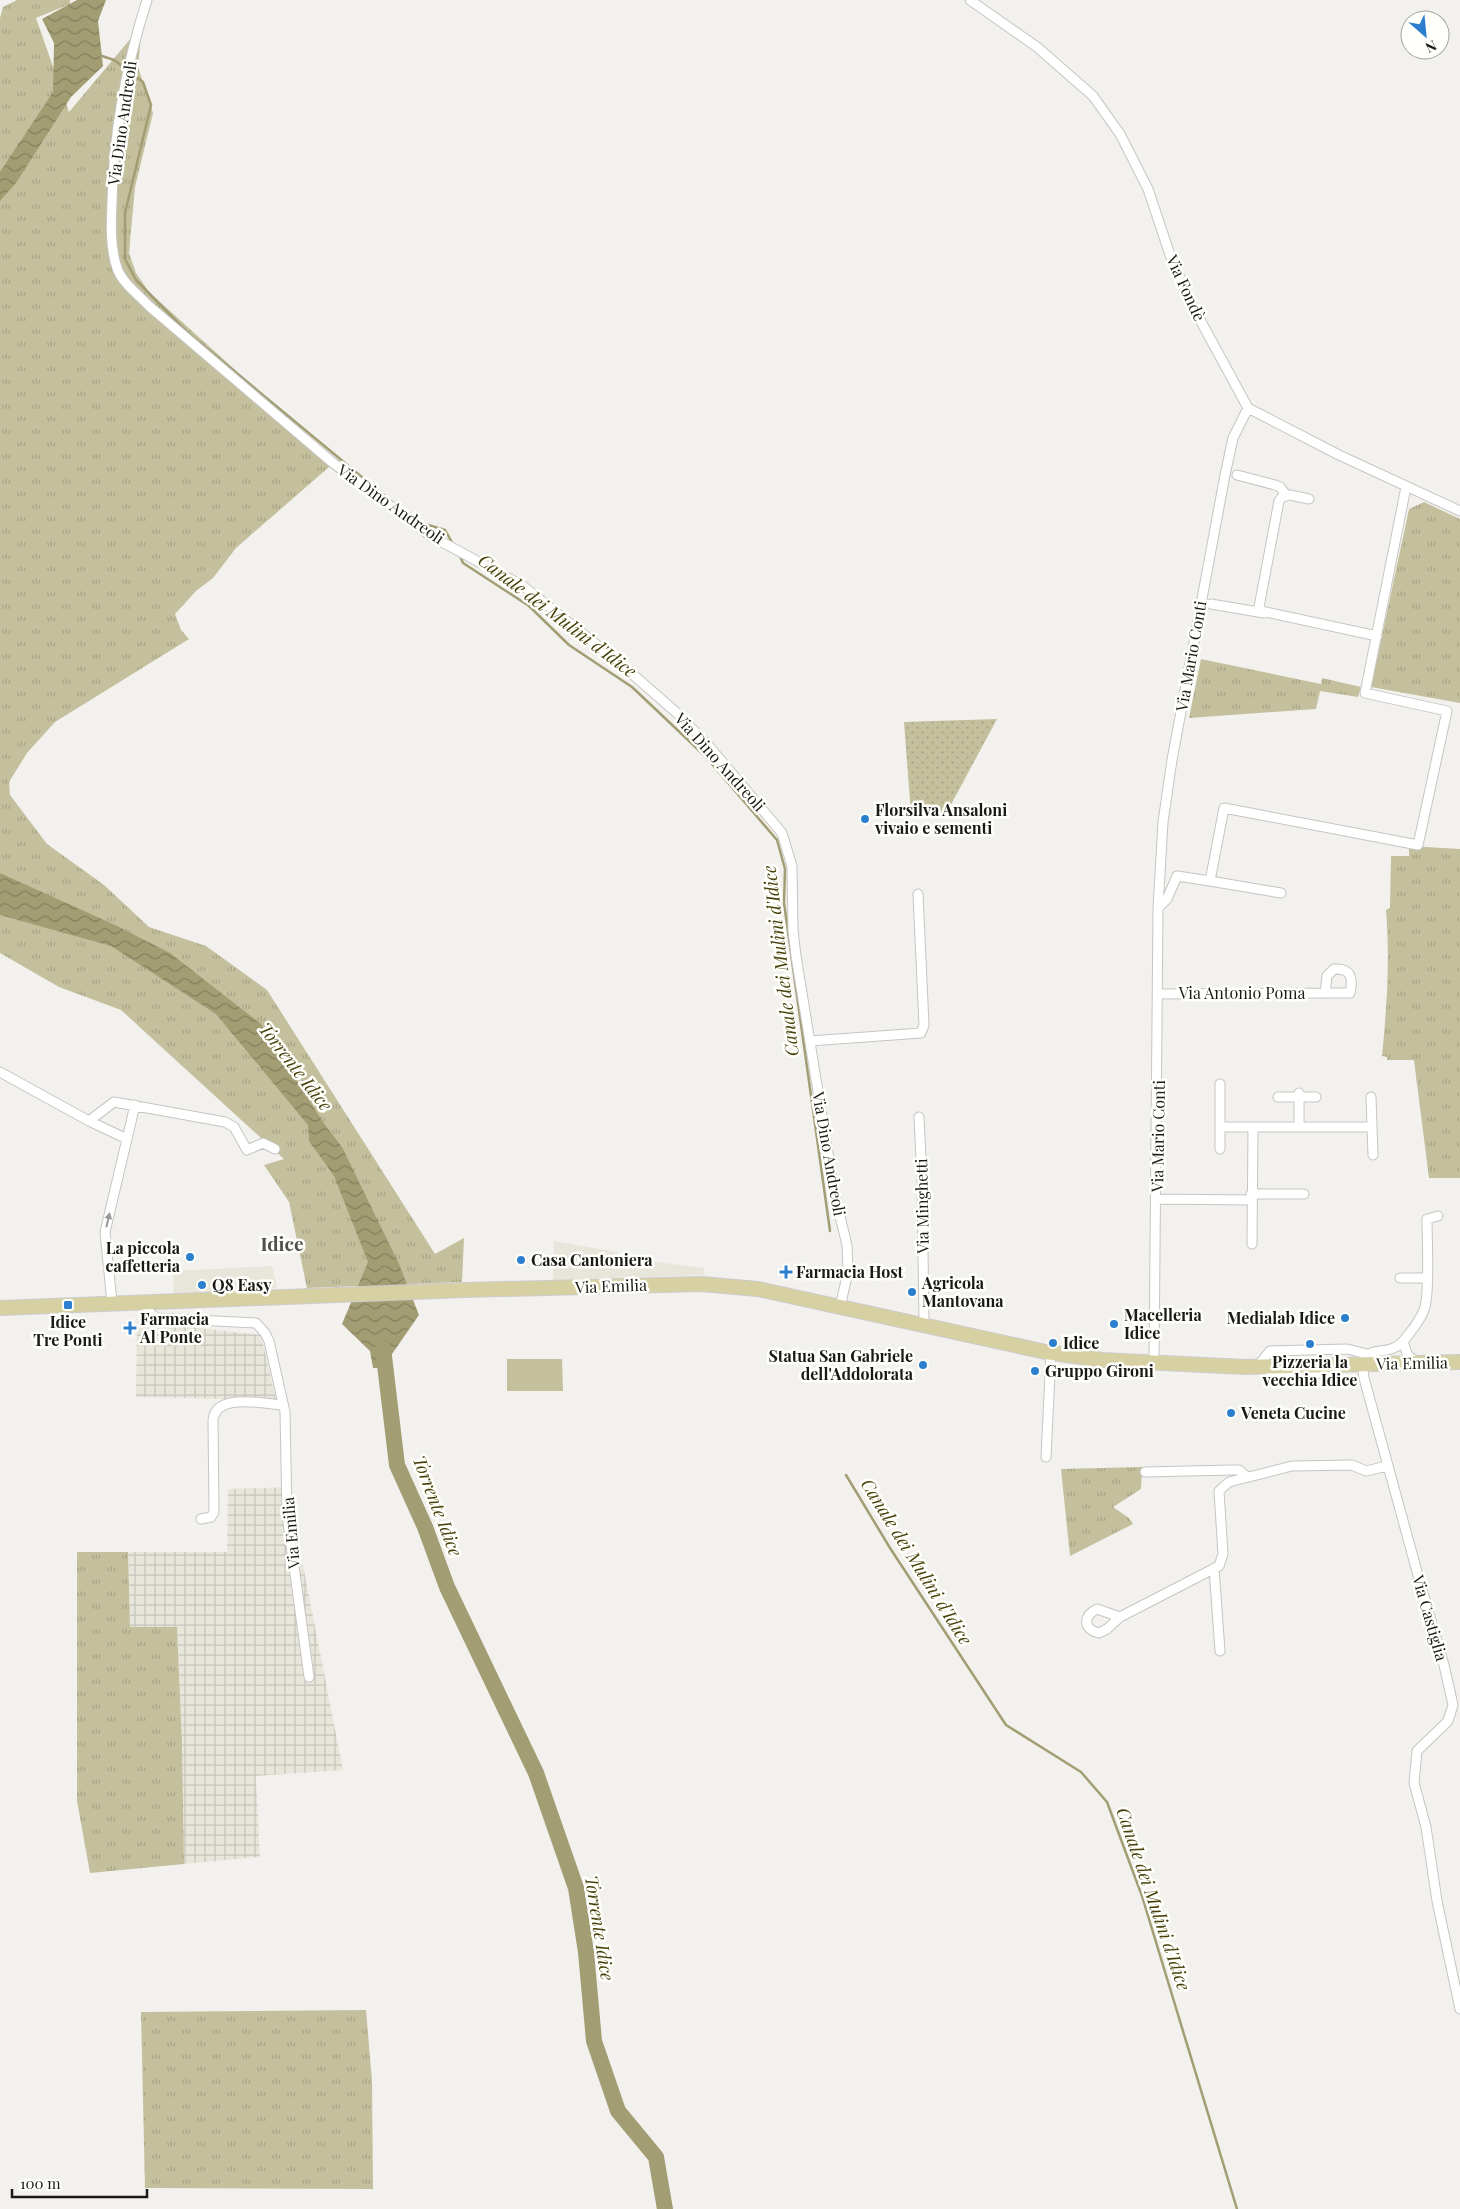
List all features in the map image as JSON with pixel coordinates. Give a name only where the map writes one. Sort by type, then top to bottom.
[{"type":"main road","name":"Via Emilia","points":[[0,1308],[464,1290],[701,1284],[758,1289],[1051,1352],[1102,1360],[1154,1364],[1263,1367],[1322,1366],[1365,1359],[1460,1362]]},
{"type":"street","name":"Via Dino Andreoli","points":[[147,0],[128,70],[112,167],[111,238],[118,270],[127,283],[185,336],[333,463],[431,536],[523,586],[629,672],[678,714],[708,745],[782,833],[792,866],[793,931],[810,1041],[835,1196],[847,1244],[848,1272],[840,1307]]},
{"type":"street","name":"Via Fondè","points":[[970,0],[1037,47],[1093,96],[1120,134],[1148,189],[1170,254],[1192,305],[1248,408]]},
{"type":"street","points":[[1248,408],[1406,487],[1460,511]]},
{"type":"street","name":"Via Mario Conti","points":[[1154,1364],[1157,1199],[1158,908],[1164,822],[1172,760],[1227,466],[1233,438],[1248,408]]},
{"type":"street","points":[[1237,476],[1275,485],[1287,496],[1310,499]]},
{"type":"street","points":[[1210,882],[1224,808],[1418,845],[1447,711],[1366,693],[1406,487]]},
{"type":"street","points":[[1264,613],[1259,607],[1261,596],[1280,501],[1287,496]]},
{"type":"street","points":[[1211,604],[1377,636]]},
{"type":"street","points":[[1158,908],[1167,899],[1177,876],[1281,892]]},
{"type":"street","points":[[810,1041],[921,1033],[924,1025],[918,894]]},
{"type":"street","name":"Via Antonio Poma","points":[[1158,994],[1324,993]]},
{"type":"street","points":[[0,1072],[89,1121],[127,1139]]},
{"type":"street","points":[[1220,1084],[1220,1148]]},
{"type":"street","points":[[1278,1097],[1299,1095],[1316,1097]]},
{"type":"street","points":[[1299,1095],[1299,1127]]},
{"type":"street","points":[[1371,1096],[1373,1155]]},
{"type":"street","points":[[89,1121],[114,1102],[135,1105],[226,1122],[234,1127],[247,1150],[263,1142],[275,1149]]},
{"type":"street","points":[[112,1303],[105,1232],[135,1105]]},
{"type":"street","name":"Via Minghetti","points":[[918,1117],[922,1179],[924,1324]]},
{"type":"street","points":[[1220,1127],[1372,1127]]},
{"type":"street","points":[[1252,1244],[1253,1128]]},
{"type":"street","points":[[1157,1199],[1304,1194]]},
{"type":"street","name":"Via Emilia","points":[[1263,1367],[1270,1351],[1347,1349],[1365,1359],[1373,1351],[1395,1349],[1403,1342],[1425,1310],[1427,1219],[1438,1216]]},
{"type":"street","points":[[1400,1278],[1426,1278]]},
{"type":"street","points":[[164,1301],[167,1313],[176,1319]]},
{"type":"street","name":"Via Emilia","points":[[145,1302],[151,1315],[156,1318],[250,1322],[258,1324],[269,1341],[286,1426],[287,1515],[309,1677]]},
{"type":"street","points":[[1403,1342],[1408,1356],[1418,1362]]},
{"type":"street","points":[[1046,1457],[1051,1352]]},
{"type":"street","name":"Via Castiglia","points":[[1365,1359],[1366,1386],[1444,1665],[1453,1705],[1448,1721],[1417,1751],[1414,1783],[1426,1827],[1437,1901],[1460,2009]]},
{"type":"street","points":[[201,1520],[211,1518],[214,1512],[213,1420],[214,1413],[218,1407],[230,1403],[283,1405]]},
{"type":"street","points":[[1120,1617],[1214,1568],[1223,1560],[1220,1491],[1229,1482],[1292,1466],[1352,1465],[1366,1471],[1387,1466]]},
{"type":"street","points":[[1145,1472],[1239,1470],[1247,1477]]},
{"type":"street","points":[[1214,1568],[1220,1651]]},
{"type":"shaded area","points":[[554,1241],[617,1252],[617,1257],[704,1268],[705,1275],[553,1280]]},
{"type":"shaded area","points":[[272,1266],[277,1288],[174,1294],[173,1271]]},
{"type":"shaded area","points":[[137,1321],[261,1335],[276,1400],[136,1397]]},
{"type":"shaded area","points":[[291,1487],[298,1540],[343,1770],[256,1776],[260,1857],[184,1864],[182,1743],[177,1627],[130,1627],[128,1552],[227,1552],[228,1489]]},
{"type":"green space","points":[[17,0],[70,0],[70,4],[36,18],[69,112],[142,25],[138,67],[153,113],[135,187],[129,253],[136,273],[149,292],[336,461],[236,548],[213,578],[196,591],[175,614],[181,630],[189,639],[55,722],[27,753],[9,782],[10,795],[47,844],[104,885],[149,927],[206,946],[267,990],[435,1254],[464,1238],[462,1282],[307,1288],[289,1202],[264,1165],[284,1159],[121,1010],[59,987],[0,953],[0,18],[3,7]]},
{"type":"green space","points":[[1424,502],[1460,519],[1460,703],[1371,687],[1409,509]]},
{"type":"green space","points":[[1201,659],[1321,684],[1322,678],[1361,687],[1358,697],[1320,691],[1316,709],[1189,718]]},
{"type":"green space","points":[[997,719],[947,812],[911,814],[904,722]]},
{"type":"green space","points":[[1409,846],[1460,849],[1460,1178],[1429,1178],[1414,1060],[1387,1060],[1387,1057],[1382,1056],[1388,947],[1386,910],[1390,908],[1391,856],[1409,856]]},
{"type":"green space","points":[[507,1359],[562,1359],[563,1391],[507,1391]]},
{"type":"green space","points":[[1142,1467],[1141,1489],[1113,1507],[1129,1518],[1133,1524],[1070,1556],[1061,1469]]},
{"type":"green space","points":[[77,1552],[128,1552],[130,1627],[177,1627],[182,1743],[184,1864],[90,1873],[77,1801]]},
{"type":"green space","points":[[366,2010],[372,2081],[373,2189],[145,2188],[141,2012]]},
{"type":"water","points":[[77,0],[106,0],[98,21],[103,66],[71,97],[16,183],[0,201],[0,172],[53,92],[54,43],[42,19]]},
{"type":"water","points":[[0,873],[115,925],[170,953],[261,1024],[325,1125],[342,1147],[399,1264],[419,1315],[392,1354],[392,1368],[373,1368],[370,1351],[342,1324],[368,1262],[334,1176],[309,1141],[308,1125],[216,1014],[111,946],[0,915]]},
{"type":"waterway","name":"Canale dei Mulini d'Idice","points":[[99,55],[114,60],[143,82],[151,105],[125,213],[125,259],[136,280],[187,332],[398,507]]},
{"type":"waterway","name":"Canale dei Mulini d'Idice","points":[[418,522],[445,530],[453,544]]},
{"type":"waterway","name":"Canale dei Mulini d'Idice","points":[[460,556],[463,563],[529,606],[569,645],[632,687],[706,757],[777,840],[785,869],[784,903],[830,1231]]},
{"type":"waterway","name":"Torrente Idice","points":[[383,1348],[397,1465],[425,1527],[447,1587],[536,1773],[576,1888],[586,1952],[594,2041],[618,2111],[656,2157],[665,2209]]},
{"type":"waterway","name":"Canale dei Mulini d'Idice","points":[[846,1475],[890,1548],[1006,1725],[1081,1772],[1107,1802],[1142,1896],[1237,2209]]},
{"type":"place","name":"Florsilva Ansaloni vivaio e sementi","points":[[865,819]]},
{"type":"place","name":"La piccola caffetteria","points":[[190,1257]]},
{"type":"place","name":"Casa Cantoniera","points":[[521,1260]]},
{"type":"place","name":"Farmacia Host","points":[[786,1272]]},
{"type":"place","name":"Q8 Easy","points":[[202,1285]]},
{"type":"place","name":"Agricola Mantovana","points":[[912,1292]]},
{"type":"place","name":"Idice Tre Ponti","points":[[68,1305]]},
{"type":"place","name":"Medialab Idice","points":[[1345,1318]]},
{"type":"place","name":"Macelleria Idice","points":[[1114,1324]]},
{"type":"place","name":"Farmacia Al Ponte","points":[[130,1328]]},
{"type":"place","name":"Idice","points":[[1053,1343]]},
{"type":"place","name":"Pizzeria la vecchia Idice","points":[[1310,1344]]},
{"type":"place","name":"Statua San Gabriele dell'Addolorata","points":[[923,1365]]},
{"type":"place","name":"Gruppo Gironi","points":[[1035,1371]]},
{"type":"place","name":"Veneta Cucine","points":[[1231,1413]]},
{"type":"district","name":"Idice","points":[[282,1244]]}]
